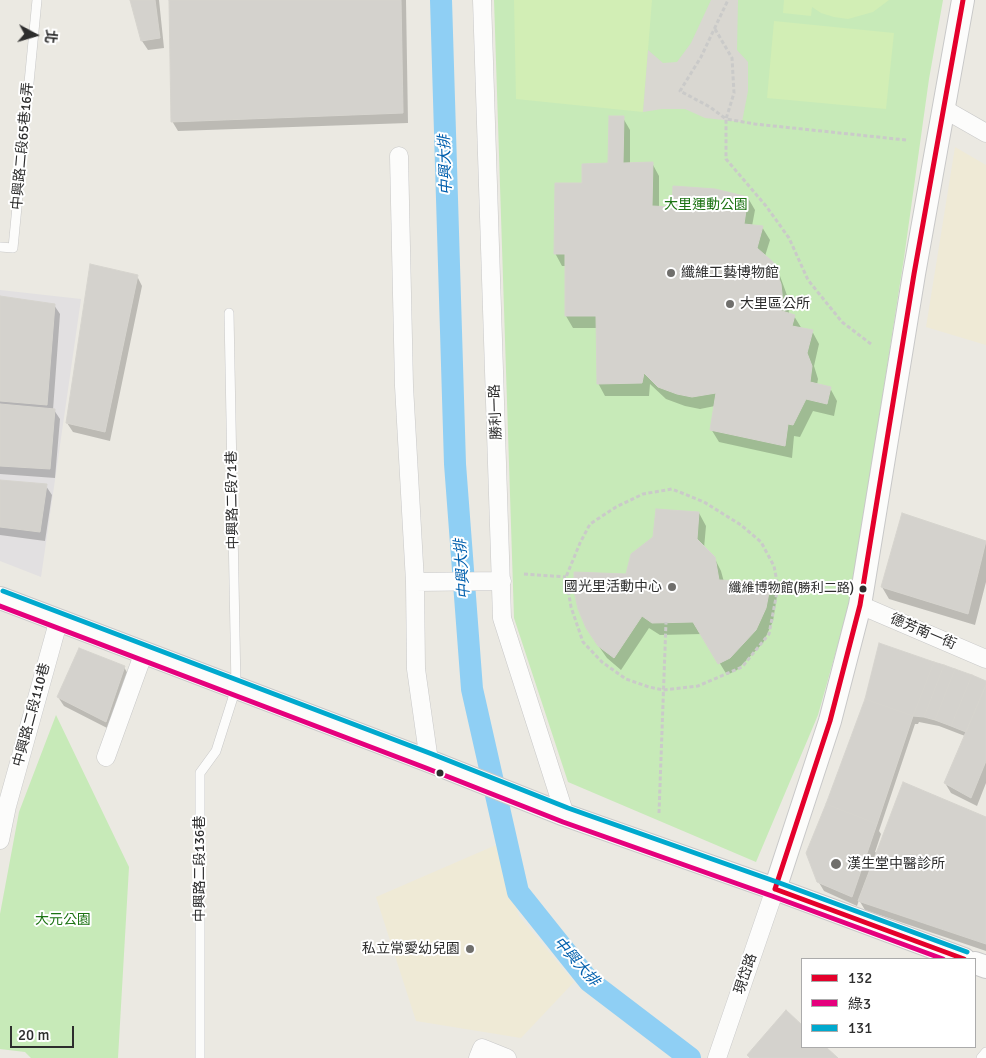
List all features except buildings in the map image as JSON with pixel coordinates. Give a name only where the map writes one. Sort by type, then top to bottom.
[{"type":"street","name":"勝利一路","points":[[482,0],[502,618],[565,815]]},
{"type":"street","points":[[775,889],[830,721],[860,605],[914,274],[963,0]]},
{"type":"street","points":[[944,109],[986,133]]},
{"type":"street","points":[[399,156],[404,386],[415,582],[416,669],[437,764]]},
{"type":"street","points":[[415,582],[502,581]]},
{"type":"street","points":[[0,598],[437,764],[565,815],[775,889],[961,958]]},
{"type":"street","name":"德芳南一街","points":[[860,605],[986,659]]},
{"type":"street","name":"中興路二段110巷","points":[[0,840],[7,806],[59,619]]},
{"type":"street","points":[[106,757],[144,652]]},
{"type":"street","name":"現岱路","points":[[717,1058],[775,889]]},
{"type":"street","points":[[480,1053],[507,1058]]},
{"type":"lane","name":"中興路二段65巷16弄","points":[[0,247],[13,248],[36,0]]},
{"type":"lane","name":"中興路二段71巷","points":[[229,313],[236,688]]},
{"type":"lane","name":"中興路二段136巷","points":[[200,1058],[200,773],[216,751],[236,688]]},
{"type":"lane","points":[[981,1058],[986,1052]]},
{"type":"path","points":[[728,0],[715,29],[680,91],[710,107],[726,119],[755,124],[906,140]]},
{"type":"path","points":[[715,29],[732,58],[734,93],[726,119],[726,159],[766,206],[789,238],[808,280],[842,322],[871,344]]},
{"type":"path","points":[[672,489],[704,502],[740,525],[761,542],[774,566],[778,587],[769,634],[742,667],[698,686],[664,690],[626,679],[602,662],[583,642],[571,607],[566,578],[576,551],[590,524],[616,507],[643,494],[672,489]]},
{"type":"path","points":[[524,574],[566,578]]},
{"type":"path","points":[[778,587],[839,584]]},
{"type":"path","points":[[659,813],[666,622]]},
{"type":"shaded area","points":[[711,0],[738,0],[737,50],[748,62],[748,91],[742,122],[705,118],[685,109],[662,109],[643,112],[648,50],[663,63],[677,62],[691,43]]},
{"type":"shaded area","points":[[955,147],[986,165],[986,345],[926,327]]},
{"type":"shaded area","points":[[0,290],[81,299],[41,577],[0,561]]},
{"type":"shaded area","name":"私立常愛幼兒園","points":[[496,845],[519,916],[574,982],[521,1038],[416,1021],[376,897]]},
{"type":"green space","name":"大里運動公園","points":[[494,0],[943,0],[929,79],[904,258],[851,598],[818,715],[756,862],[568,782],[514,618]]},
{"type":"green space","points":[[514,0],[652,0],[643,112],[516,99]]},
{"type":"green space","points":[[784,0],[889,0],[873,12],[848,19],[821,13],[812,7],[811,16],[783,13]]},
{"type":"green space","points":[[774,21],[894,33],[886,109],[767,98]]},
{"type":"green space","name":"大元公園","points":[[56,715],[129,867],[118,1058],[31,1058],[25,1052],[0,1049],[0,914],[19,812]]},
{"type":"waterway","name":"中興大排","points":[[441,0],[455,464],[472,689],[518,892],[589,981],[690,1058]]},
{"type":"transit line","name":"132","points":[[775,889],[830,721],[860,605],[914,274],[963,0]]},
{"type":"transit line","name":"131","points":[[3,591],[432,754],[568,808],[967,952]]},
{"type":"transit line","name":"綠3","points":[[0,606],[563,822],[940,958]]},
{"type":"transit line","name":"132","points":[[775,889],[961,958]]},
{"type":"place","name":"纖維工藝博物館","points":[[671,273]]},
{"type":"place","name":"大里區公所","points":[[730,304]]},
{"type":"place","name":"國光里活動中心","points":[[672,587]]},
{"type":"place","name":"纖維博物館(勝利二路)","points":[[863,589]]},
{"type":"place","name":"漢生堂中醫診所","points":[[836,864]]},
{"type":"place","name":"私立常愛幼兒園","points":[[470,949]]}]
